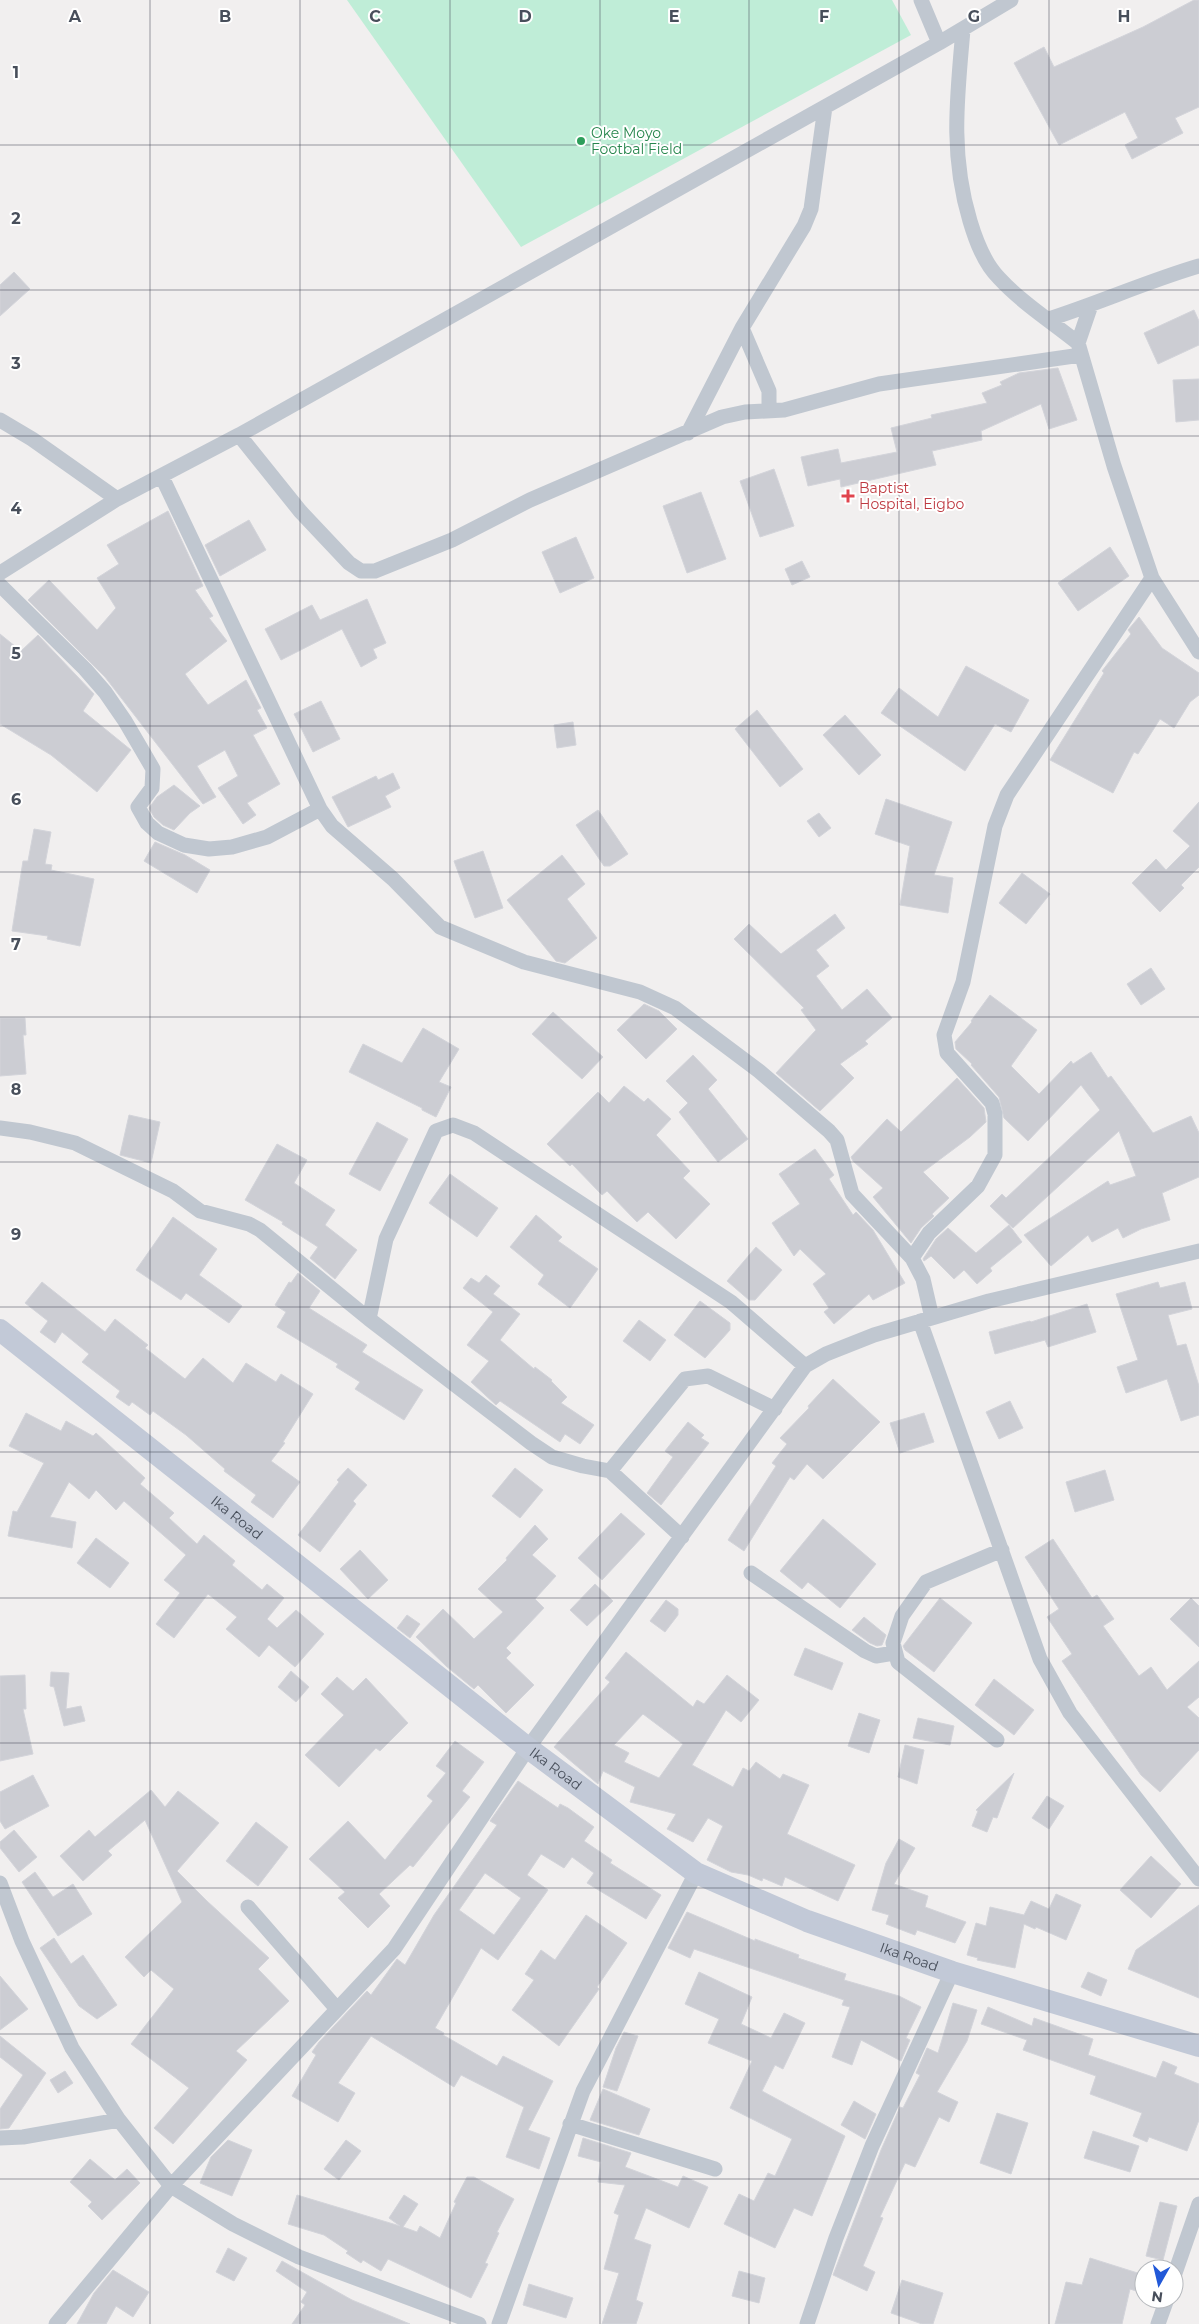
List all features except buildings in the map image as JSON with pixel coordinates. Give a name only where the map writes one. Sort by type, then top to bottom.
[{"type":"street","points":[[921,0],[939,43]]},
{"type":"street","points":[[0,573],[118,499],[239,435],[939,43],[1011,0]]},
{"type":"street","points":[[962,30],[955,120],[957,166],[965,207],[976,244],[998,278],[1049,319],[1079,349],[1114,466],[1152,578],[1199,652]]},
{"type":"street","points":[[688,433],[742,328],[804,226],[810,209],[825,107]]},
{"type":"street","points":[[1049,319],[1092,305],[1169,275],[1199,266]]},
{"type":"street","points":[[1079,349],[1092,305]]},
{"type":"street","points":[[742,328],[768,392],[768,410]]},
{"type":"street","points":[[239,435],[300,511],[349,563],[362,571],[375,571],[452,540],[530,500],[722,417],[745,412],[784,410],[879,384],[1079,349]]},
{"type":"street","points":[[0,420],[32,439],[118,499]]},
{"type":"street","points":[[162,477],[320,809],[332,826],[393,879],[440,927],[543,969],[640,992],[675,1008],[758,1071],[829,1131],[837,1140],[852,1194],[912,1258],[923,1279],[926,1320],[1040,1659],[1070,1713],[1199,1879]]},
{"type":"street","points":[[912,1258],[929,1233],[978,1186],[995,1155],[995,1114],[992,1103],[947,1053],[944,1035],[963,982],[995,826],[1007,795],[1152,578]]},
{"type":"street","points":[[0,585],[85,670],[105,692],[125,721],[153,769],[152,788],[138,807],[147,823],[158,833],[184,846],[209,849],[232,848],[267,837],[320,809]]},
{"type":"street","points":[[369,1319],[386,1239],[436,1131],[453,1125],[474,1134],[731,1302],[805,1366]]},
{"type":"street","points":[[0,1128],[30,1132],[75,1143],[173,1191],[200,1211],[249,1224],[260,1230],[369,1319],[531,1443],[552,1456],[583,1466],[610,1471],[682,1537]]},
{"type":"street","points":[[56,2324],[171,2186],[400,1941],[528,1748],[776,1409],[805,1366],[826,1354],[874,1335],[989,1301],[1199,1251]]},
{"type":"street","name":"Ika Road","points":[[0,1330],[528,1748],[696,1872],[807,1921],[952,1972],[1199,2046]]},
{"type":"street","points":[[610,1471],[685,1379],[708,1376],[776,1409]]},
{"type":"street","points":[[996,1740],[898,1662],[894,1653],[893,1643],[902,1616],[926,1582],[1002,1550]]},
{"type":"street","points":[[751,1572],[865,1651],[876,1656],[894,1653]]},
{"type":"street","points":[[499,2324],[583,2091],[696,1872]]},
{"type":"street","points":[[0,1883],[22,1941],[72,2048],[119,2120],[171,2186],[233,2224],[299,2257],[451,2320],[479,2324]]},
{"type":"street","points":[[248,1907],[291,1959],[337,2009]]},
{"type":"street","points":[[807,2324],[836,2238],[872,2146],[952,1972]]},
{"type":"street","points":[[0,2138],[23,2137],[119,2120]]},
{"type":"street","points":[[570,2124],[715,2169]]},
{"type":"street","points":[[1180,2259],[1199,2204]]},
{"type":"street","points":[[1158,2324],[1163,2309]]},
{"type":"green space","name":"Oke Moyo Footbal Field","points":[[347,0],[892,0],[911,35],[521,247]]},
{"type":"place","name":"Oke Moyo Footbal Field","points":[[581,141]]},
{"type":"place","name":"Baptist Hospital, Eigbo","points":[[848,496]]}]
